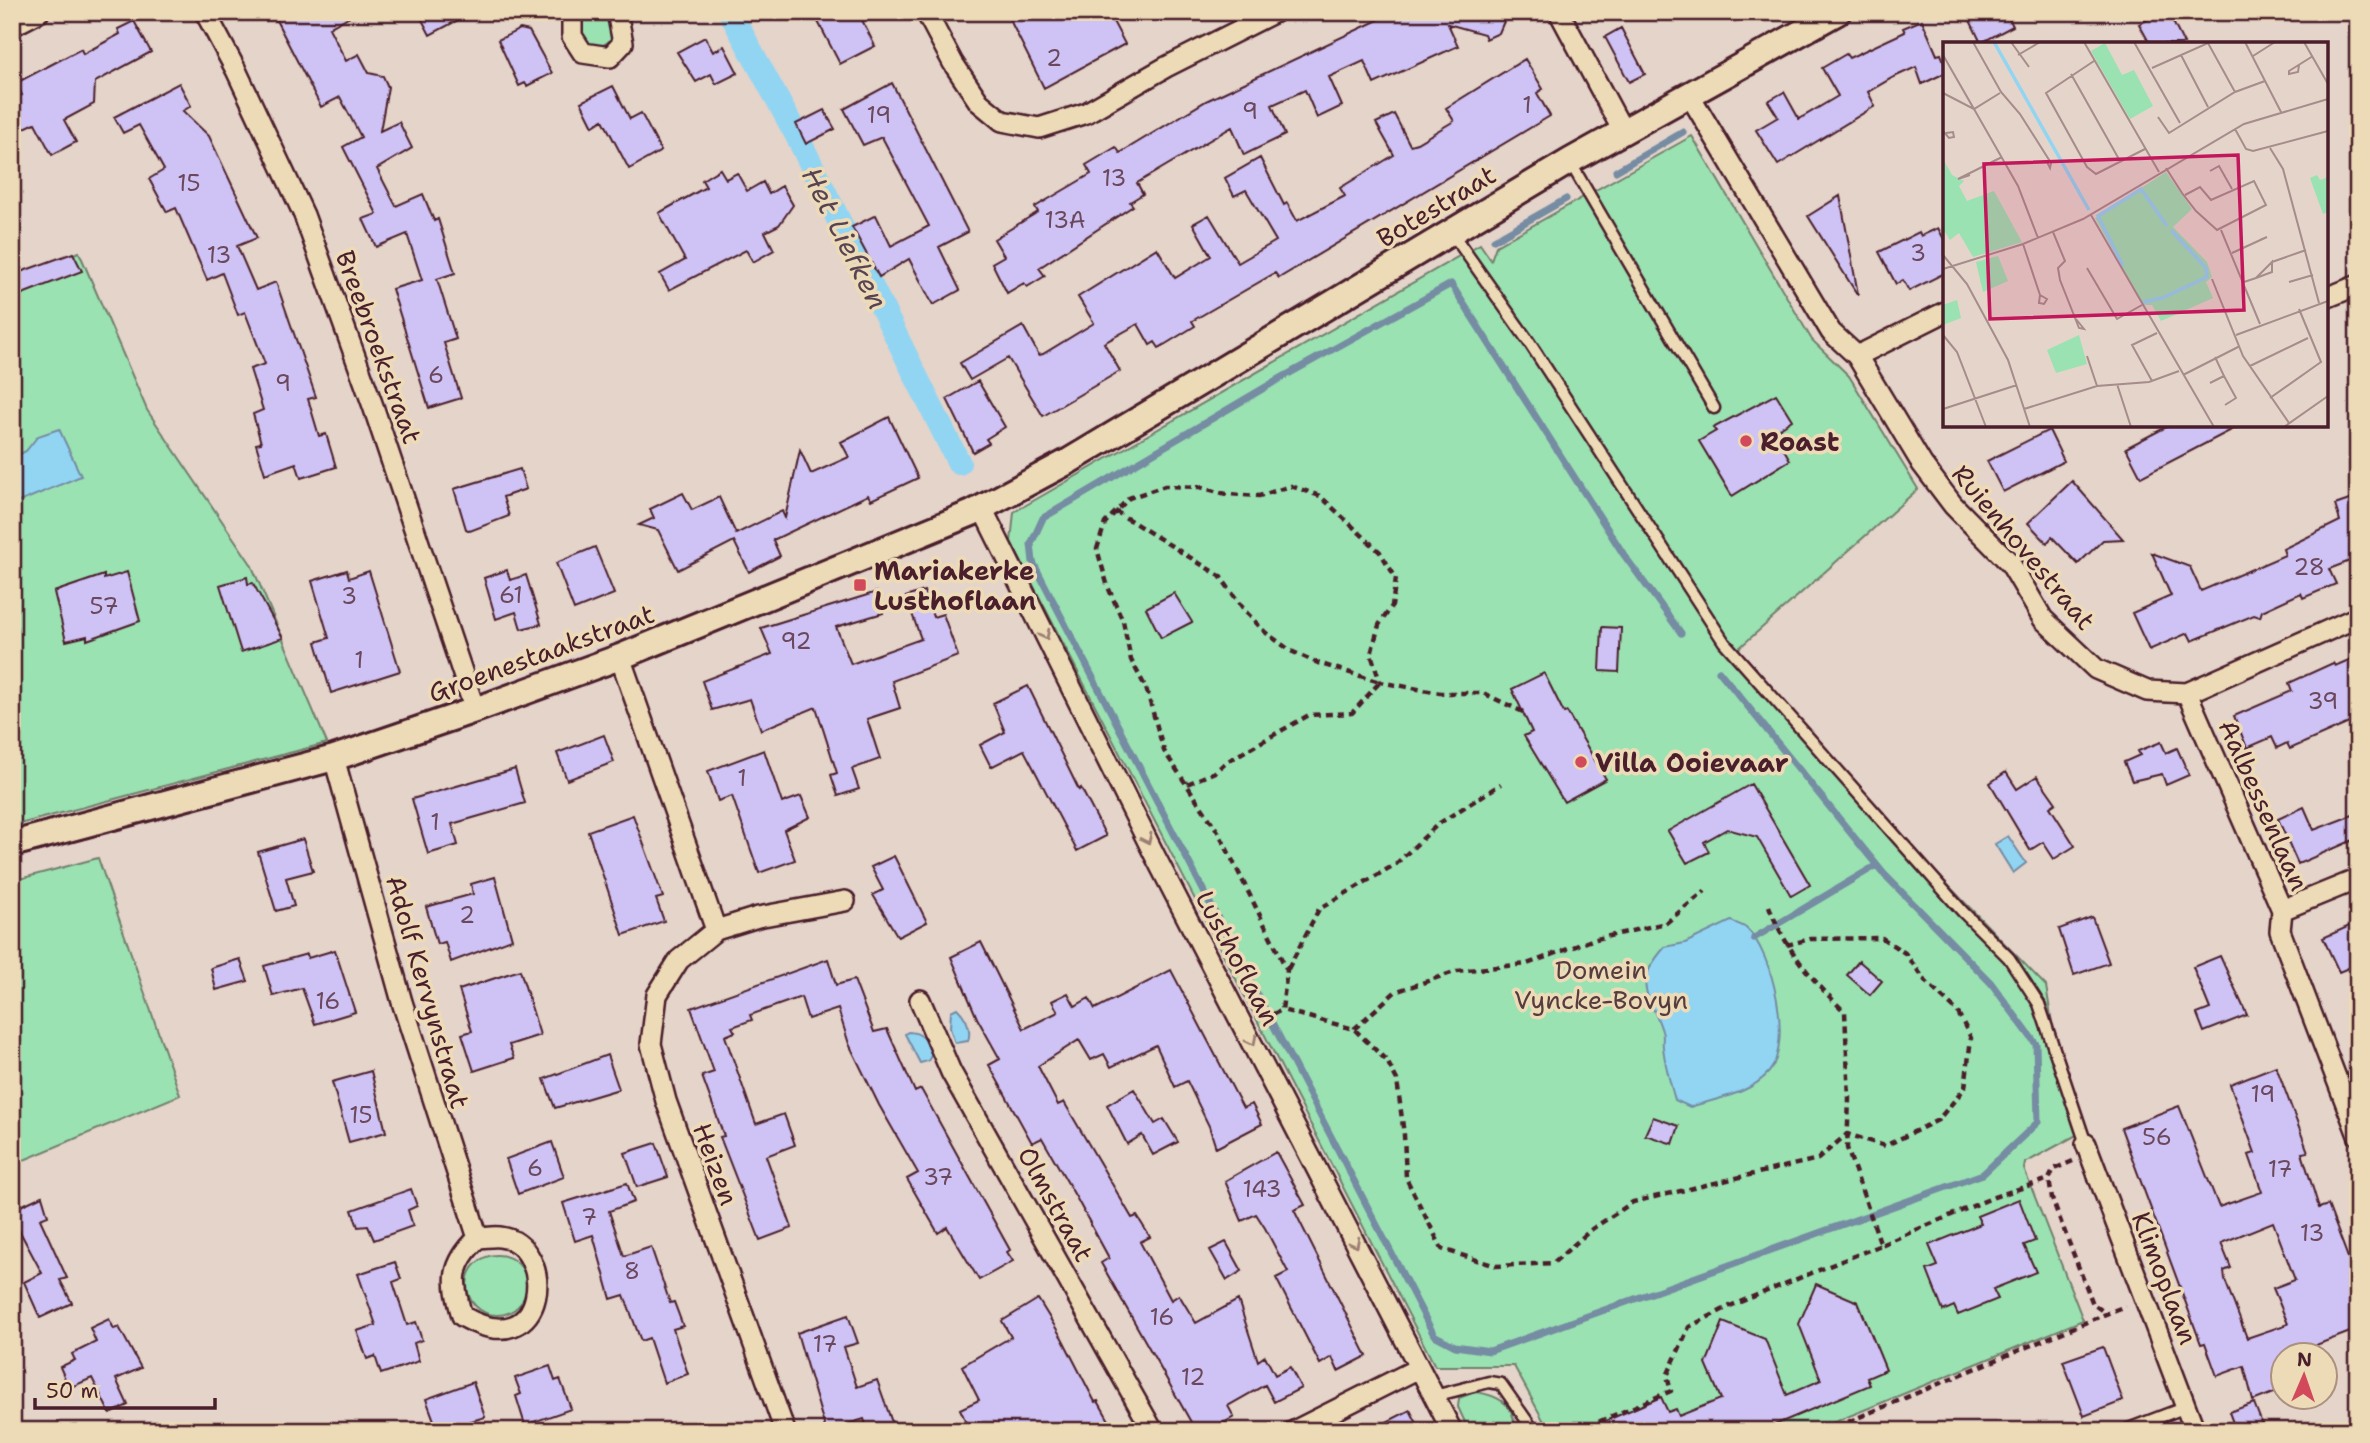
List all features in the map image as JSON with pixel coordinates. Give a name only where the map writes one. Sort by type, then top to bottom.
[{"type":"street","points":[[12,26],[39,12]]},
{"type":"street","name":"Breebroekstraat","points":[[205,12],[236,70],[304,215],[373,406],[475,710]]},
{"type":"street","points":[[572,12],[572,36],[583,53],[610,57],[623,43],[617,12]]},
{"type":"street","points":[[926,12],[953,63],[979,102],[1002,121],[1039,128],[1086,113],[1166,67],[1270,13]]},
{"type":"street","points":[[1559,12],[1624,132]]},
{"type":"street","name":"Botestraat","points":[[1069,461],[1570,161],[1838,12]]},
{"type":"street","name":"Ruienhovestraat","points":[[1689,94],[1831,332],[1857,356],[1922,464],[1953,505],[2010,562],[2043,619],[2096,668],[2147,691],[2187,693],[2358,617]]},
{"type":"street","points":[[2328,297],[2358,285]]},
{"type":"street","points":[[1857,356],[1943,313]]},
{"type":"street","name":"Groenestaakstraat","points":[[12,844],[334,758],[475,710],[620,657],[903,544],[982,508],[1069,461]]},
{"type":"street","name":"Lusthoflaan","points":[[982,508],[1155,856],[1452,1431]]},
{"type":"street","points":[[620,657],[716,930]]},
{"type":"street","name":"Aalbessenlaan","points":[[2187,693],[2282,910],[2280,931],[2358,1135]]},
{"type":"street","name":"Adolf Kervynstraat","points":[[334,758],[402,1002],[478,1238]]},
{"type":"street","points":[[2282,910],[2358,878]]},
{"type":"street","name":"Heizen","points":[[785,1431],[666,1101],[651,1044],[657,995],[679,960],[716,930],[758,917],[845,901]]},
{"type":"street","name":"Olmstraat","points":[[920,1000],[951,1072],[1153,1431]]},
{"type":"street","name":"Klimoplaan","points":[[2088,1150],[2195,1431]]},
{"type":"street","points":[[502,1237],[526,1251],[537,1278],[536,1303],[524,1320],[496,1330],[461,1316],[454,1288],[456,1269],[464,1251],[478,1238],[502,1237]]},
{"type":"street","points":[[1294,1431],[1419,1368]]},
{"type":"lane","points":[[1570,161],[1714,408]]},
{"type":"lane","points":[[1451,231],[1530,342],[1724,642],[1955,902],[2009,958],[2039,1004],[2088,1150]]},
{"type":"lane","points":[[1434,1396],[1489,1382],[1501,1384],[1534,1431]]},
{"type":"lane","points":[[2123,1431],[2186,1407]]},
{"type":"path","points":[[1287,970],[1219,833],[1164,751],[1146,688],[1131,660],[1123,621],[1108,587],[1097,549],[1105,523],[1129,498],[1166,485],[1259,496],[1291,486],[1320,496],[1380,552],[1396,578],[1392,607],[1379,625],[1371,654],[1380,681]]},
{"type":"path","points":[[1115,511],[1220,576],[1245,611],[1265,632],[1291,651],[1318,663],[1380,681],[1440,693],[1483,693],[1522,712]]},
{"type":"path","points":[[1187,784],[1215,772],[1227,762],[1309,715],[1352,713],[1380,681]]},
{"type":"path","points":[[1501,784],[1438,824],[1396,864],[1319,909],[1287,970],[1282,1010],[1354,1029],[1387,1061],[1397,1080],[1406,1178],[1443,1249],[1496,1265],[1553,1264],[1592,1228],[1633,1202],[1818,1158],[1847,1134]]},
{"type":"path","points":[[1354,1029],[1395,992],[1457,971],[1527,964],[1592,940],[1666,923],[1705,891]]},
{"type":"path","points":[[1769,906],[1787,945],[1802,967],[1845,1012],[1849,1099],[1847,1148],[1881,1245]]},
{"type":"path","points":[[1787,945],[1810,939],[1882,938],[1905,953],[1927,983],[1957,1011],[1970,1038],[1965,1088],[1938,1120],[1885,1146],[1847,1134]]},
{"type":"path","points":[[2088,1150],[2054,1169],[2049,1179],[2052,1199],[2093,1304],[2107,1314]]},
{"type":"path","points":[[1577,1431],[1671,1391],[1667,1376],[1689,1327],[1730,1306],[1994,1198],[2049,1179]]},
{"type":"path","points":[[1826,1431],[2144,1298]]},
{"type":"green space","points":[[597,12],[609,17],[614,29],[609,41],[597,46],[585,41],[580,29],[585,17]]},
{"type":"green space","name":"Domein Vyncke-Bovyn","points":[[1692,136],[1812,340],[1849,376],[1918,489],[1738,649],[1912,848],[2046,986],[2057,1053],[2084,1131],[2025,1163],[2024,1169],[2083,1320],[1813,1431],[1549,1431],[1514,1366],[1435,1366],[1011,542],[1014,512],[1480,244],[1491,260],[1496,246]]},
{"type":"green space","points":[[79,252],[147,410],[251,564],[327,743],[12,826],[12,276]]},
{"type":"green space","points":[[98,858],[180,1095],[12,1165],[12,881]]},
{"type":"green space","points":[[497,1255],[514,1260],[522,1268],[527,1285],[522,1302],[514,1310],[497,1315],[480,1310],[472,1302],[467,1285],[472,1268],[480,1260]]},
{"type":"green space","points":[[1475,1392],[1498,1399],[1509,1408],[1514,1431],[1469,1431],[1458,1407],[1459,1398]]},
{"type":"water","points":[[59,429],[81,476],[12,505],[12,458],[26,451],[38,436]]},
{"type":"water","points":[[2008,836],[2026,863],[2013,873],[1995,844]]},
{"type":"water","points":[[1731,921],[1746,928],[1756,940],[1771,976],[1779,1020],[1776,1058],[1769,1072],[1752,1086],[1732,1095],[1690,1107],[1675,1100],[1665,1060],[1663,1033],[1648,998],[1646,981],[1654,960],[1665,947],[1685,943]]},
{"type":"water","points":[[957,1008],[967,1023],[969,1036],[968,1041],[955,1043],[950,1028],[951,1011]]},
{"type":"water","points":[[908,1032],[927,1041],[932,1054],[928,1061],[920,1063],[905,1034]]},
{"type":"building","points":[[289,12],[357,12],[329,28],[346,61],[359,54],[369,73],[383,76],[388,87],[380,131],[399,122],[412,148],[377,169],[396,206],[423,194],[434,221],[438,219],[455,273],[437,279],[456,339],[444,343],[461,398],[429,408],[392,289],[422,280],[407,234],[376,247],[363,219],[377,214],[343,147],[361,137],[340,97],[321,107],[276,20]]},
{"type":"building","points":[[418,12],[473,12],[430,35]]},
{"type":"building","points":[[813,12],[858,12],[875,46],[840,64]]},
{"type":"building","points":[[1006,12],[1078,12],[1084,23],[1108,12],[1125,44],[1044,88]]},
{"type":"building","points":[[1395,12],[1508,12],[1499,33],[1486,39],[1484,34],[1448,24],[1458,46],[1374,84],[1364,61],[1329,77],[1342,106],[1317,118],[1305,90],[1272,105],[1285,135],[1244,155],[1232,127],[1137,183],[1143,194],[1130,202],[1133,206],[1039,268],[1045,276],[1027,287],[1024,283],[1007,293],[992,263],[1004,256],[994,239],[1038,212],[1035,207],[1091,174],[1086,165],[1116,147],[1120,153],[1206,101]]},
{"type":"building","points":[[1966,12],[2006,12],[2013,26],[1981,42]]},
{"type":"building","points":[[2168,12],[2183,42],[2149,42],[2139,24]]},
{"type":"building","points":[[1922,20],[1937,55],[1941,54],[1943,59],[1943,74],[1922,84],[1916,67],[1892,78],[1868,92],[1875,106],[1778,165],[1756,130],[1778,117],[1768,101],[1784,92],[1799,119],[1838,96],[1822,68],[1846,54],[1849,58],[1905,32],[1903,28]]},
{"type":"building","points":[[134,21],[151,52],[95,82],[94,104],[64,120],[76,142],[52,155],[35,123],[12,134],[12,100],[22,95],[16,83],[81,49],[83,54],[120,34],[118,29]]},
{"type":"building","points":[[1621,28],[1645,74],[1629,82],[1605,37]]},
{"type":"building","points":[[520,29],[529,31],[552,73],[527,86],[525,83],[519,86],[498,40]]},
{"type":"building","points":[[705,37],[713,52],[724,46],[738,73],[716,84],[711,74],[696,82],[677,52]]},
{"type":"building","points":[[1525,59],[1543,89],[1537,93],[1550,116],[1279,278],[1275,273],[1192,321],[1195,326],[1159,348],[1155,342],[1150,345],[1138,324],[1104,343],[1120,371],[1043,416],[1008,358],[970,380],[960,363],[1023,326],[1039,355],[1043,354],[1094,323],[1078,297],[1157,248],[1175,278],[1211,256],[1193,224],[1209,215],[1238,263],[1276,241],[1246,190],[1234,196],[1225,178],[1260,158],[1284,205],[1287,203],[1297,221],[1345,196],[1340,188],[1394,155],[1376,123],[1394,114],[1410,145],[1417,143],[1454,121],[1446,108]]},
{"type":"building","points":[[179,83],[191,106],[183,111],[209,136],[257,238],[237,246],[256,290],[276,282],[316,397],[308,399],[319,436],[326,434],[336,467],[301,478],[296,463],[265,474],[256,444],[261,443],[253,414],[263,410],[250,369],[265,364],[245,312],[238,315],[222,273],[207,280],[176,208],[167,212],[149,179],[164,170],[139,125],[123,133],[114,117]]},
{"type":"building","points":[[892,83],[968,232],[939,247],[960,290],[933,305],[909,259],[879,277],[852,227],[876,215],[891,246],[929,226],[882,137],[863,145],[844,109]]},
{"type":"building","points":[[613,86],[630,119],[641,113],[661,151],[629,169],[603,120],[593,126],[581,102]]},
{"type":"building","points":[[824,110],[835,129],[806,144],[796,124]]},
{"type":"building","points":[[720,169],[726,179],[737,173],[747,191],[763,182],[769,194],[782,186],[793,205],[779,225],[765,232],[774,250],[753,262],[746,250],[669,290],[660,274],[685,260],[659,213],[706,187],[702,180]]},
{"type":"building","points":[[1840,196],[1858,294],[1808,216]]},
{"type":"building","points":[[1938,228],[1943,237],[1943,274],[1909,291],[1903,280],[1896,284],[1879,252],[1919,232],[1921,236]]},
{"type":"building","points":[[73,253],[82,271],[12,298],[12,275]]},
{"type":"building","points":[[978,381],[1005,427],[986,439],[989,443],[973,452],[947,399]]},
{"type":"building","points":[[1776,394],[1792,420],[1774,432],[1790,460],[1732,496],[1699,441],[1716,431],[1713,428]]},
{"type":"building","points":[[889,417],[918,478],[871,500],[868,495],[773,540],[780,556],[749,572],[734,541],[678,570],[658,530],[639,525],[654,518],[650,509],[683,493],[692,510],[719,497],[736,534],[782,511],[785,518],[800,450],[811,474],[849,457],[841,442]]},
{"type":"building","points":[[2166,427],[2237,427],[2141,477],[2126,448]]},
{"type":"building","points":[[2049,430],[2064,461],[2003,492],[1987,461]]},
{"type":"building","points":[[520,469],[526,489],[503,497],[509,516],[470,531],[466,529],[454,489]]},
{"type":"building","points":[[2072,481],[2123,539],[2103,540],[2078,564],[2052,537],[2047,543],[2028,523]]},
{"type":"building","points":[[2358,497],[2358,563],[2355,559],[2329,569],[2336,584],[2303,598],[2301,593],[2262,611],[2260,617],[2254,615],[2192,641],[2188,633],[2149,650],[2132,613],[2171,596],[2152,553],[2190,567],[2201,591],[2285,555],[2283,549],[2340,521],[2335,505]]},
{"type":"building","points":[[595,547],[614,594],[574,610],[556,563]]},
{"type":"building","points":[[347,570],[349,578],[369,571],[400,671],[331,693],[316,642],[329,638],[312,581]]},
{"type":"building","points":[[507,570],[510,580],[526,575],[541,624],[521,629],[516,612],[496,619],[484,578]]},
{"type":"building","points":[[127,572],[140,621],[87,640],[87,636],[66,641],[54,592],[104,575],[104,579]]},
{"type":"building","points":[[247,577],[248,584],[253,583],[283,638],[241,652],[220,585]]},
{"type":"building","points":[[924,591],[933,617],[943,614],[958,656],[892,681],[900,708],[867,719],[880,759],[852,769],[859,789],[838,796],[831,775],[837,773],[816,707],[761,730],[750,699],[712,710],[702,681],[772,654],[761,628],[877,592],[883,613],[836,627],[851,664],[921,639],[906,597]]},
{"type":"building","points":[[1174,593],[1192,622],[1161,638],[1146,608]]},
{"type":"building","points":[[1602,627],[1621,628],[1619,672],[1600,671]]},
{"type":"building","points":[[2358,656],[2358,719],[2290,749],[2287,743],[2277,748],[2272,737],[2247,748],[2234,716],[2292,691],[2289,683],[2333,663],[2335,666]]},
{"type":"building","points":[[1544,673],[1564,713],[1567,712],[1606,779],[1564,802],[1524,736],[1532,732],[1512,689]]},
{"type":"building","points":[[1028,686],[1079,790],[1081,788],[1106,836],[1077,851],[1024,750],[991,767],[980,745],[1005,732],[993,703]]},
{"type":"building","points":[[604,735],[614,762],[567,780],[557,753]]},
{"type":"building","points":[[2161,742],[2166,753],[2177,748],[2189,775],[2166,785],[2162,774],[2132,781],[2124,762],[2140,755],[2138,751]]},
{"type":"building","points":[[764,750],[782,803],[801,796],[810,817],[784,830],[795,860],[759,873],[732,796],[718,801],[708,771]]},
{"type":"building","points":[[515,769],[525,803],[452,824],[458,845],[428,854],[412,799]]},
{"type":"building","points":[[2006,772],[2017,789],[2037,776],[2056,803],[2050,807],[2075,846],[2054,859],[2043,842],[2030,850],[1990,783]]},
{"type":"building","points":[[1751,784],[1810,885],[1791,896],[1757,837],[1727,829],[1704,842],[1709,852],[1687,863],[1668,831]]},
{"type":"building","points":[[2304,807],[2314,830],[2358,813],[2358,838],[2298,864],[2278,819]]},
{"type":"building","points":[[633,815],[663,897],[656,899],[664,921],[623,935],[588,831]]},
{"type":"building","points":[[303,839],[313,871],[286,878],[294,906],[276,911],[258,852]]},
{"type":"building","points":[[894,856],[927,922],[898,937],[873,895],[883,890],[871,867]]},
{"type":"building","points":[[495,877],[512,939],[451,962],[445,942],[437,944],[426,907],[473,894],[471,884]]},
{"type":"building","points":[[2092,917],[2109,963],[2074,975],[2059,929]]},
{"type":"building","points":[[2358,922],[2358,964],[2339,972],[2323,938]]},
{"type":"building","points":[[981,942],[1024,1029],[1058,1012],[1052,1001],[1068,993],[1075,1006],[1089,998],[1095,1009],[1171,970],[1243,1108],[1252,1104],[1262,1124],[1216,1148],[1209,1126],[1187,1081],[1175,1087],[1156,1045],[1111,1067],[1104,1054],[1091,1060],[1079,1040],[1038,1066],[1058,1105],[1064,1102],[1132,1218],[1137,1216],[1150,1237],[1140,1242],[1171,1300],[1179,1295],[1196,1323],[1238,1300],[1258,1361],[1265,1356],[1275,1375],[1290,1367],[1301,1388],[1274,1402],[1265,1385],[1228,1406],[1234,1417],[1209,1431],[1196,1431],[1101,1263],[1109,1258],[1077,1199],[1042,1138],[1032,1143],[989,1065],[1000,1059],[977,1018],[951,957]]},
{"type":"building","points":[[335,950],[355,1012],[315,1024],[302,988],[273,996],[264,966],[307,954],[308,958]]},
{"type":"building","points":[[2220,956],[2247,1015],[2204,1032],[2197,1014],[2210,1009],[2193,967]]},
{"type":"building","points":[[240,959],[248,981],[216,990],[211,968]]},
{"type":"building","points":[[828,959],[836,985],[854,980],[874,1032],[887,1029],[915,1092],[921,1089],[1010,1250],[1007,1252],[1013,1261],[979,1280],[947,1227],[938,1233],[907,1179],[918,1173],[879,1105],[849,1044],[838,1009],[808,1019],[801,997],[750,1015],[752,1020],[732,1027],[735,1032],[725,1036],[756,1124],[784,1114],[795,1145],[766,1156],[792,1228],[760,1240],[720,1137],[724,1136],[702,1076],[714,1072],[691,1008]]},
{"type":"building","points":[[1859,961],[1882,981],[1870,995],[1847,975]]},
{"type":"building","points":[[520,970],[540,1035],[509,1045],[514,1058],[474,1071],[462,1034],[472,1031],[459,990]]},
{"type":"building","points":[[607,1055],[619,1089],[555,1108],[544,1079]]},
{"type":"building","points":[[2276,1066],[2308,1152],[2302,1153],[2319,1208],[2328,1205],[2358,1284],[2358,1329],[2324,1342],[2268,1342],[2268,1395],[2253,1401],[2244,1366],[2217,1376],[2205,1343],[2201,1344],[2121,1128],[2179,1106],[2219,1207],[2262,1192],[2249,1155],[2255,1153],[2230,1084]],"holes":[[[2273,1222],[2295,1280],[2273,1288],[2288,1324],[2247,1338],[2225,1280],[2224,1271],[2231,1268],[2221,1243]]]},
{"type":"building","points":[[371,1071],[386,1132],[349,1142],[332,1082]]},
{"type":"building","points":[[1134,1089],[1155,1124],[1164,1119],[1178,1142],[1153,1155],[1142,1135],[1127,1144],[1107,1105]]},
{"type":"building","points":[[1653,1117],[1679,1126],[1673,1144],[1645,1135]]},
{"type":"building","points":[[552,1142],[564,1177],[518,1194],[506,1159]]},
{"type":"building","points":[[656,1143],[668,1177],[637,1187],[625,1153]]},
{"type":"building","points":[[1276,1152],[1305,1205],[1294,1210],[1367,1356],[1338,1371],[1332,1357],[1320,1364],[1276,1278],[1288,1272],[1256,1214],[1242,1221],[1225,1181]]},
{"type":"building","points":[[627,1183],[634,1202],[609,1211],[624,1256],[651,1247],[670,1303],[674,1302],[683,1326],[673,1329],[688,1374],[664,1383],[649,1338],[641,1341],[624,1295],[611,1299],[593,1235],[575,1241],[563,1203]]},
{"type":"building","points":[[411,1189],[417,1206],[408,1210],[413,1226],[374,1240],[368,1226],[358,1227],[352,1210]]},
{"type":"building","points":[[42,1196],[48,1216],[40,1219],[67,1278],[60,1280],[72,1303],[40,1318],[24,1282],[42,1273],[19,1230],[12,1234],[12,1210]]},
{"type":"building","points":[[2019,1199],[2035,1241],[2024,1245],[2036,1272],[1993,1289],[1998,1299],[1958,1315],[1954,1306],[1943,1311],[1927,1270],[1938,1266],[1929,1245],[1981,1224],[1977,1216]]},
{"type":"building","points":[[1226,1242],[1242,1271],[1227,1280],[1210,1250]]},
{"type":"building","points":[[395,1262],[401,1279],[393,1282],[407,1325],[416,1322],[422,1340],[414,1343],[419,1361],[381,1374],[375,1356],[367,1359],[357,1331],[376,1325],[358,1274]]},
{"type":"building","points":[[1816,1284],[1858,1302],[1886,1370],[1867,1378],[1870,1385],[1760,1431],[1757,1431],[1754,1424],[1739,1431],[1582,1431],[1661,1397],[1668,1412],[1676,1409],[1679,1416],[1721,1399],[1706,1364],[1723,1322],[1765,1339],[1787,1395],[1821,1380],[1799,1324]]},
{"type":"building","points":[[1038,1299],[1062,1338],[1095,1402],[1098,1401],[1115,1431],[970,1431],[960,1409],[979,1400],[962,1366],[1011,1337],[1002,1321]]},
{"type":"building","points":[[848,1315],[858,1343],[844,1347],[857,1387],[877,1380],[895,1431],[868,1431],[864,1419],[826,1431],[797,1333]]},
{"type":"building","points":[[109,1319],[114,1329],[119,1327],[141,1368],[116,1379],[128,1405],[110,1414],[92,1378],[69,1388],[60,1367],[75,1360],[72,1354],[96,1342],[90,1328]]},
{"type":"building","points":[[2103,1347],[2123,1401],[2084,1416],[2063,1361]]},
{"type":"building","points":[[550,1366],[555,1381],[560,1379],[571,1409],[525,1425],[516,1396],[521,1394],[515,1378]]},
{"type":"building","points":[[473,1382],[485,1417],[438,1431],[426,1399]]},
{"type":"building","points":[[2254,1403],[2265,1431],[2236,1431],[2229,1412]]},
{"type":"building","points":[[1410,1410],[1421,1431],[1369,1431]]},
{"type":"waterway","name":"Het Liefken","points":[[730,12],[796,134],[959,463]]},
{"type":"waterway","points":[[1616,171],[1683,132]]},
{"type":"waterway","points":[[1494,240],[1566,199]]},
{"type":"waterway","points":[[1681,633],[1624,555],[1451,284],[1281,378],[1043,518],[1031,544],[1033,562],[1434,1335],[1455,1346],[1490,1351],[1983,1174],[2038,1122],[2036,1044],[1991,983],[1884,874],[1719,671]]},
{"type":"waterway","points":[[1754,938],[1877,865]]},
{"type":"place","name":"Roast","points":[[1746,441]]},
{"type":"place","name":"Mariakerke Lusthoflaan","points":[[860,585]]},
{"type":"place","name":"Villa Ooievaar","points":[[1581,762]]}]
